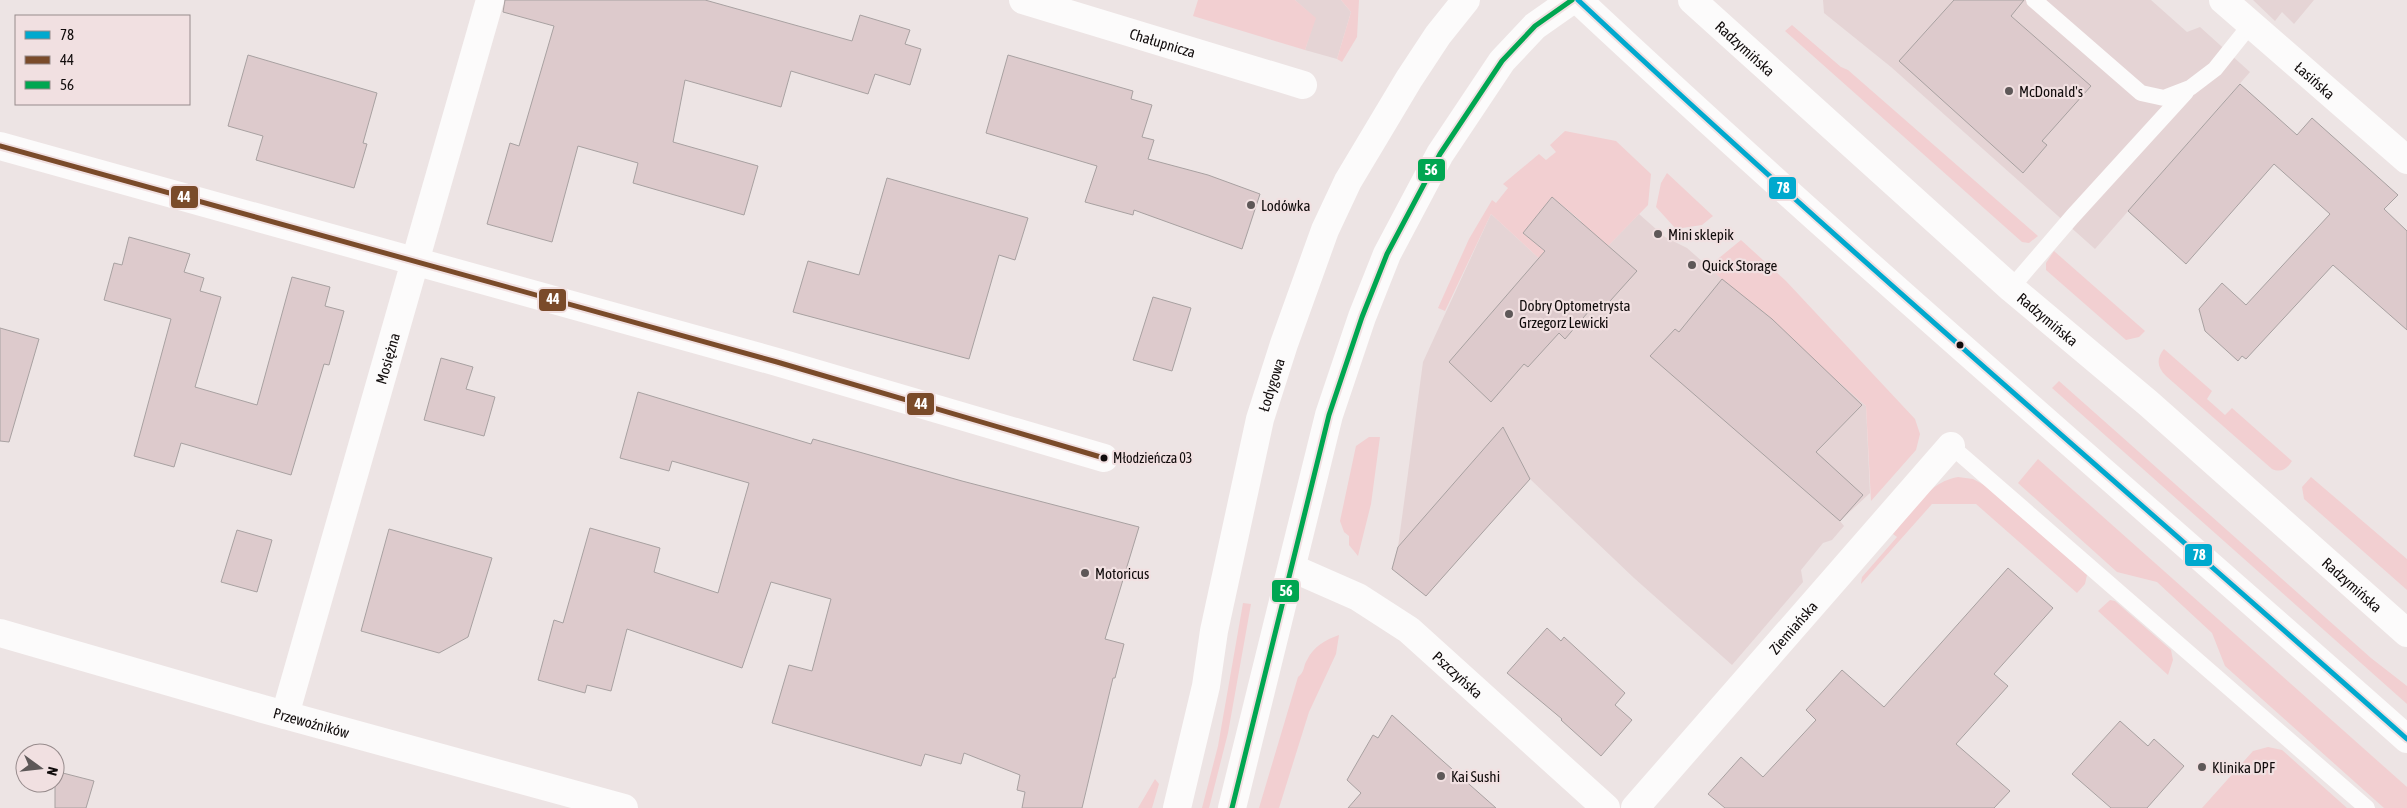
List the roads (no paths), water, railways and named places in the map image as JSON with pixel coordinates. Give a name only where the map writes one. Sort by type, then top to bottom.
[{"type":"street","name":"Mosiężna","points":[[285,715],[490,0]]},
{"type":"street","name":"Chałupnicza","points":[[1023,0],[1303,86]]},
{"type":"street","name":"Łodygowa","points":[[1177,808],[1188,769],[1206,686],[1214,631],[1260,419],[1284,344],[1325,230],[1348,180],[1409,79],[1438,35],[1466,0]]},
{"type":"street","points":[[1232,808],[1329,416],[1362,316],[1387,254],[1440,154],[1502,61],[1535,26],[1572,0]]},
{"type":"street","points":[[1578,0],[1700,114],[2003,386],[2407,739]]},
{"type":"street","name":"Radzymińska","points":[[1692,0],[2011,288],[2148,402],[2407,633]]},
{"type":"street","name":"Łasińska","points":[[2223,0],[2407,160]]},
{"type":"street","points":[[0,146],[777,362],[1104,458]]},
{"type":"street","name":"Ziemiańska","points":[[1635,808],[1951,446]]},
{"type":"street","name":"Pszczyńska","points":[[1292,568],[1358,597],[1409,630],[1606,808]]},
{"type":"street","name":"Przewoźników","points":[[0,633],[610,806]]},
{"type":"lane","points":[[2034,0],[2141,93],[2164,98],[2190,88]]},
{"type":"lane","points":[[2011,288],[2072,217],[2190,88],[2215,69],[2251,24]]},
{"type":"lane","points":[[1951,446],[2367,808]]},
{"type":"place","name":"McDonald's","points":[[2009,91]]},
{"type":"place","name":"Lodówka","points":[[1251,205]]},
{"type":"place","name":"Mini sklepik","points":[[1658,234]]},
{"type":"place","name":"Quick Storage","points":[[1692,265]]},
{"type":"place","name":"Dobry Optometrysta Grzegorz Lewicki","points":[[1509,314]]},
{"type":"place","name":"Młodzieńcza 03","points":[[1104,458]]},
{"type":"place","name":"Motoricus","points":[[1085,573]]},
{"type":"place","name":"Klinika DPF","points":[[2202,767]]},
{"type":"place","name":"Kai Sushi","points":[[1441,776]]}]
